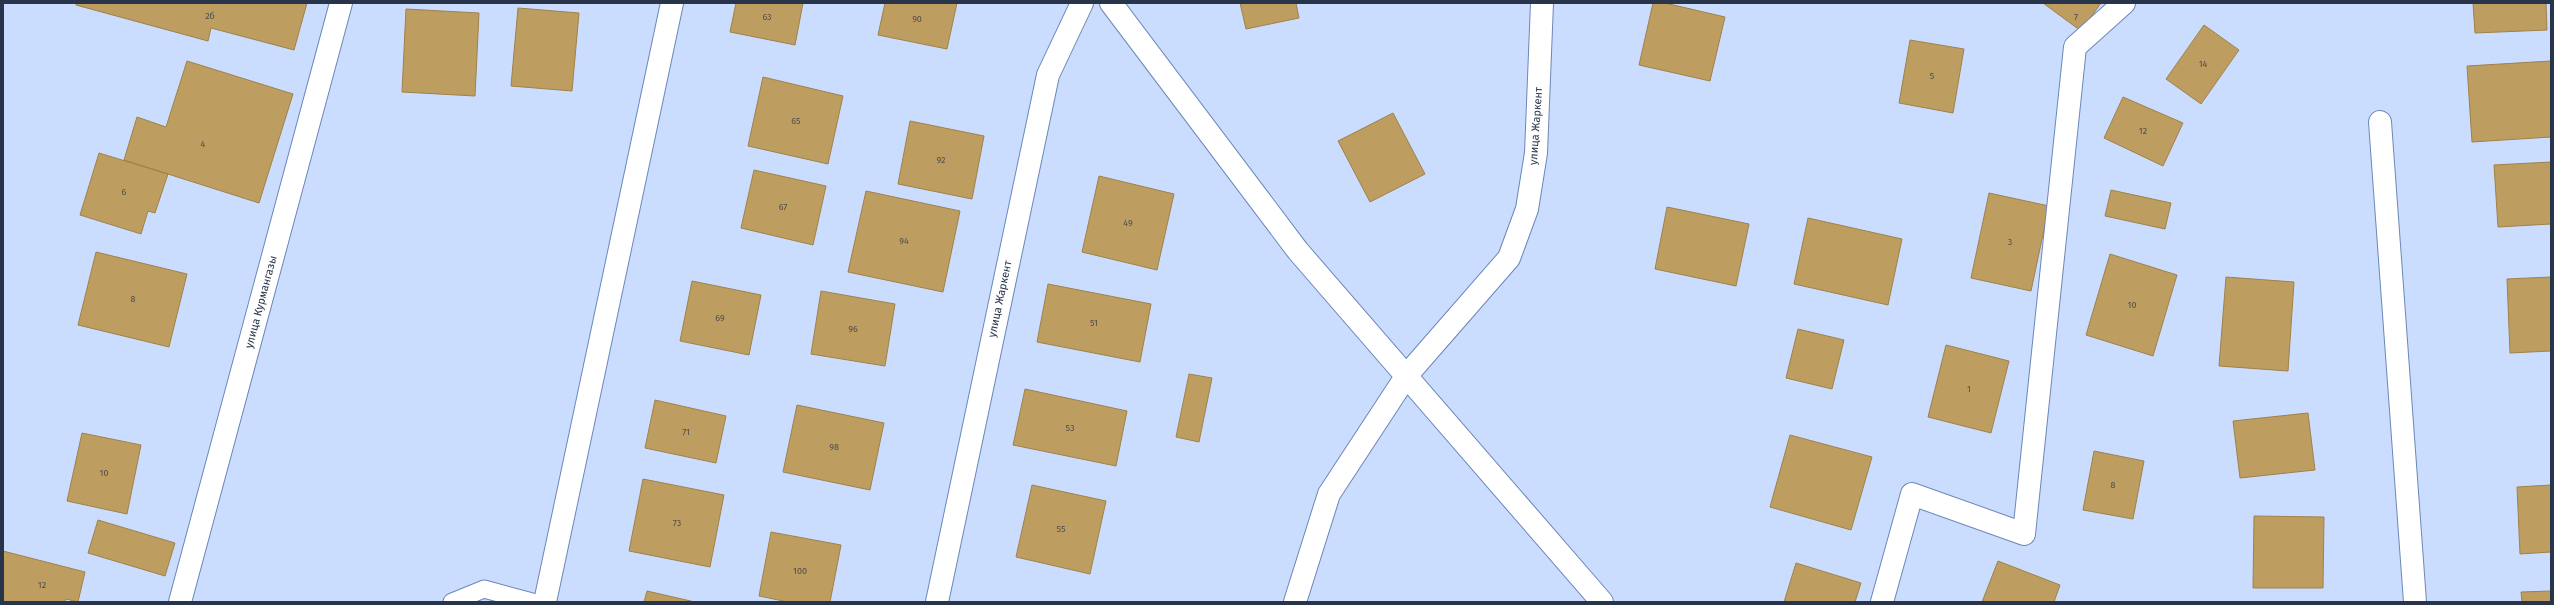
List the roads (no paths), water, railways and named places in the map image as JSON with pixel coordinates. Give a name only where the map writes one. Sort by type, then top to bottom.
[{"type":"street","name":"улица Курмангазы","points":[[180,602],[342,3]]},
{"type":"street","points":[[545,602],[672,3]]},
{"type":"street","name":"улица Жаркент","points":[[937,602],[1048,75],[1082,3]]},
{"type":"street","points":[[1111,3],[1298,251],[1407,375],[1602,602]]},
{"type":"street","name":"улица Жаркент","points":[[1295,602],[1329,494],[1407,375],[1509,258],[1527,209],[1536,153],[1542,3]]},
{"type":"street","points":[[1882,602],[1912,494],[2024,534],[2075,47],[2124,3]]},
{"type":"street","points":[[2380,122],[2415,602]]},
{"type":"lane","points":[[452,602],[484,589],[532,602]]}]
